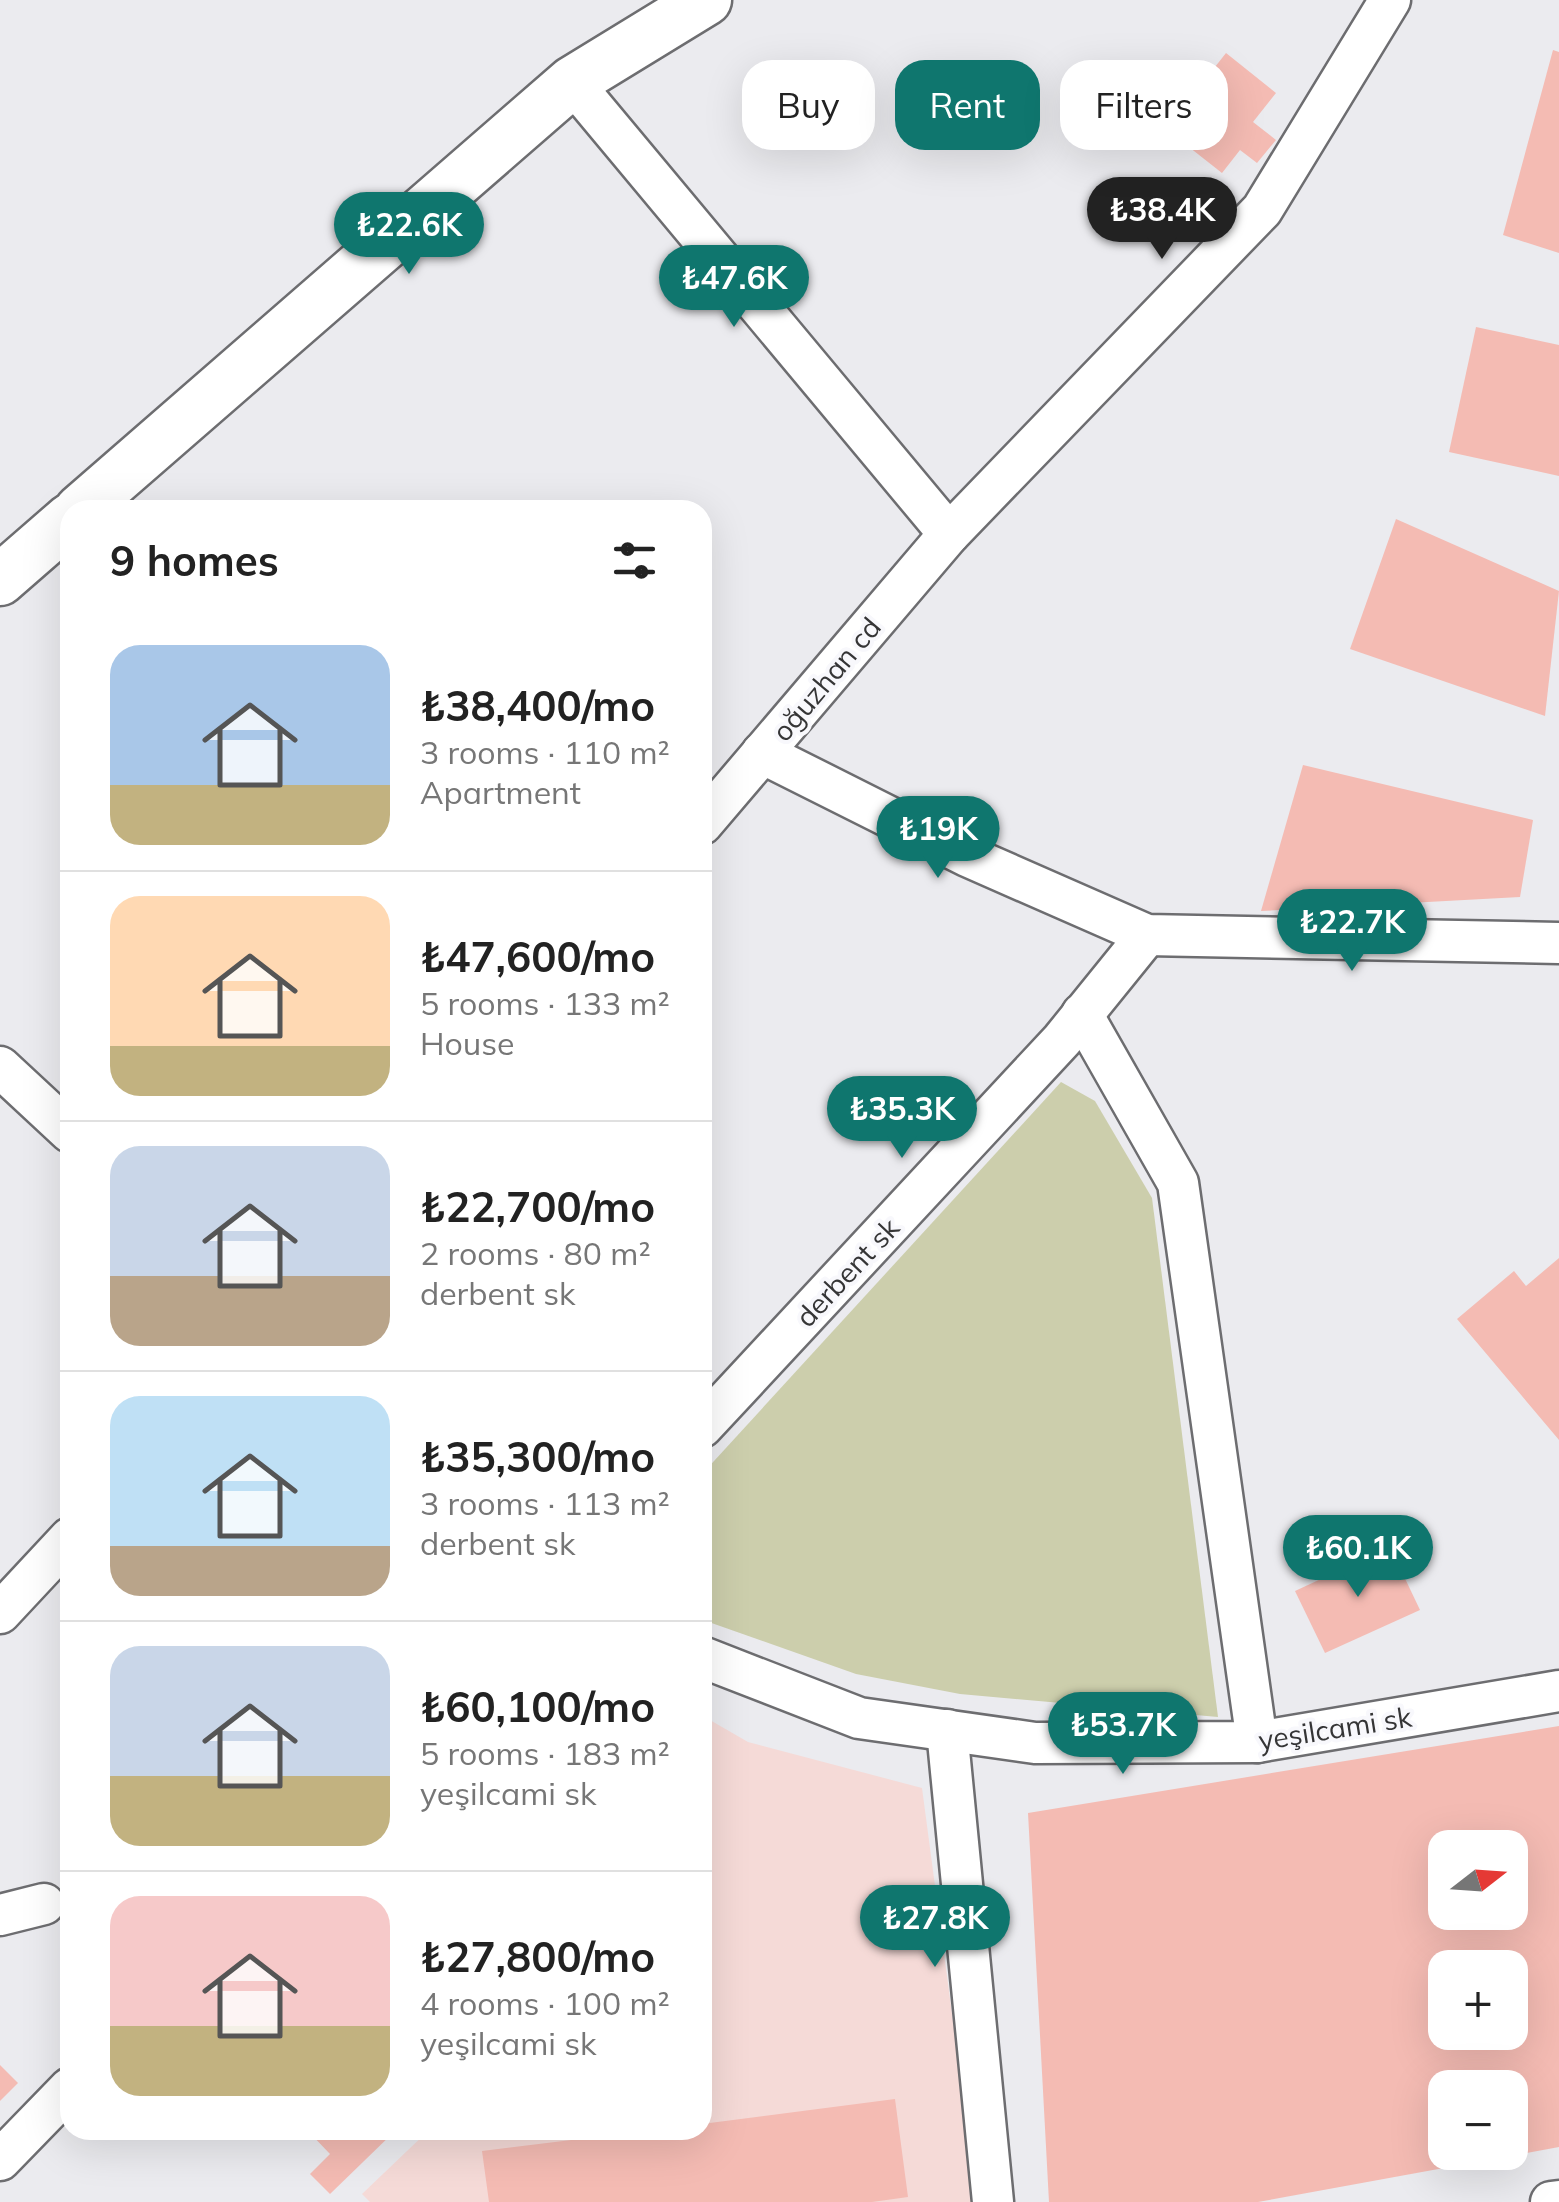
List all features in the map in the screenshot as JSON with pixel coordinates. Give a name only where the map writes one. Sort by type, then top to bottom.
[{"type":"street","points":[[91,500],[572,82],[706,0]]},
{"type":"street","name":"oğuzhan cd","points":[[712,812],[948,534],[1262,210],[1390,0]]},
{"type":"street","points":[[572,82],[948,534]]},
{"type":"street","points":[[0,580],[60,528]]},
{"type":"street","points":[[762,754],[967,856],[1147,935],[1559,943]]},
{"type":"street","name":"derbent sk","points":[[712,1416],[1082,1014],[1147,935]]},
{"type":"street","points":[[1082,1014],[1178,1183],[1257,1742]]},
{"type":"street","points":[[0,1067],[60,1123]]},
{"type":"street","points":[[0,1613],[60,1549]]},
{"type":"street","name":"yeşilcami sk","points":[[712,1661],[859,1718],[1035,1742],[1257,1742],[1559,1691]]},
{"type":"street","points":[[948,1730],[993,2202]]},
{"type":"street","points":[[0,1916],[44,1904]]},
{"type":"street","points":[[0,2160],[60,2098]]},
{"type":"street","points":[[1551,2202],[1559,2200]]},
{"type":"shaded area","points":[[712,1721],[748,1742],[922,1788],[977,2202],[370,2202],[362,2194],[419,2140],[712,2140]]},
{"type":"green space","points":[[1061,1082],[1095,1101],[1152,1198],[1218,1717],[960,1694],[856,1674],[712,1623],[712,1463]]},
{"type":"building","points":[[1553,50],[1559,52],[1559,253],[1503,235]]},
{"type":"building","points":[[1226,53],[1276,93],[1253,122],[1276,140],[1257,163],[1240,150],[1222,173],[1193,150],[1228,150],[1228,60],[1220,60]]},
{"type":"building","points":[[1476,327],[1559,345],[1559,476],[1449,452]]},
{"type":"building","points":[[1396,519],[1559,591],[1545,716],[1350,649]]},
{"type":"building","points":[[1303,765],[1533,820],[1520,897],[1261,911]]},
{"type":"building","points":[[1559,1258],[1559,1440],[1457,1319],[1514,1271],[1526,1286]]},
{"type":"building","points":[[1390,1547],[1420,1610],[1325,1653],[1295,1591]]},
{"type":"building","points":[[1559,1726],[1559,2147],[1528,2153],[1528,2070],[1428,2070],[1428,2170],[1433,2170],[1258,2202],[1049,2202],[1028,1813]]},
{"type":"building","points":[[0,2065],[18,2083],[0,2101]]},
{"type":"building","points":[[895,2099],[908,2197],[872,2202],[489,2202],[482,2151],[572,2140],[712,2140],[712,2123]]},
{"type":"building","points":[[317,2140],[386,2140],[330,2194],[310,2174],[330,2154]]}]
